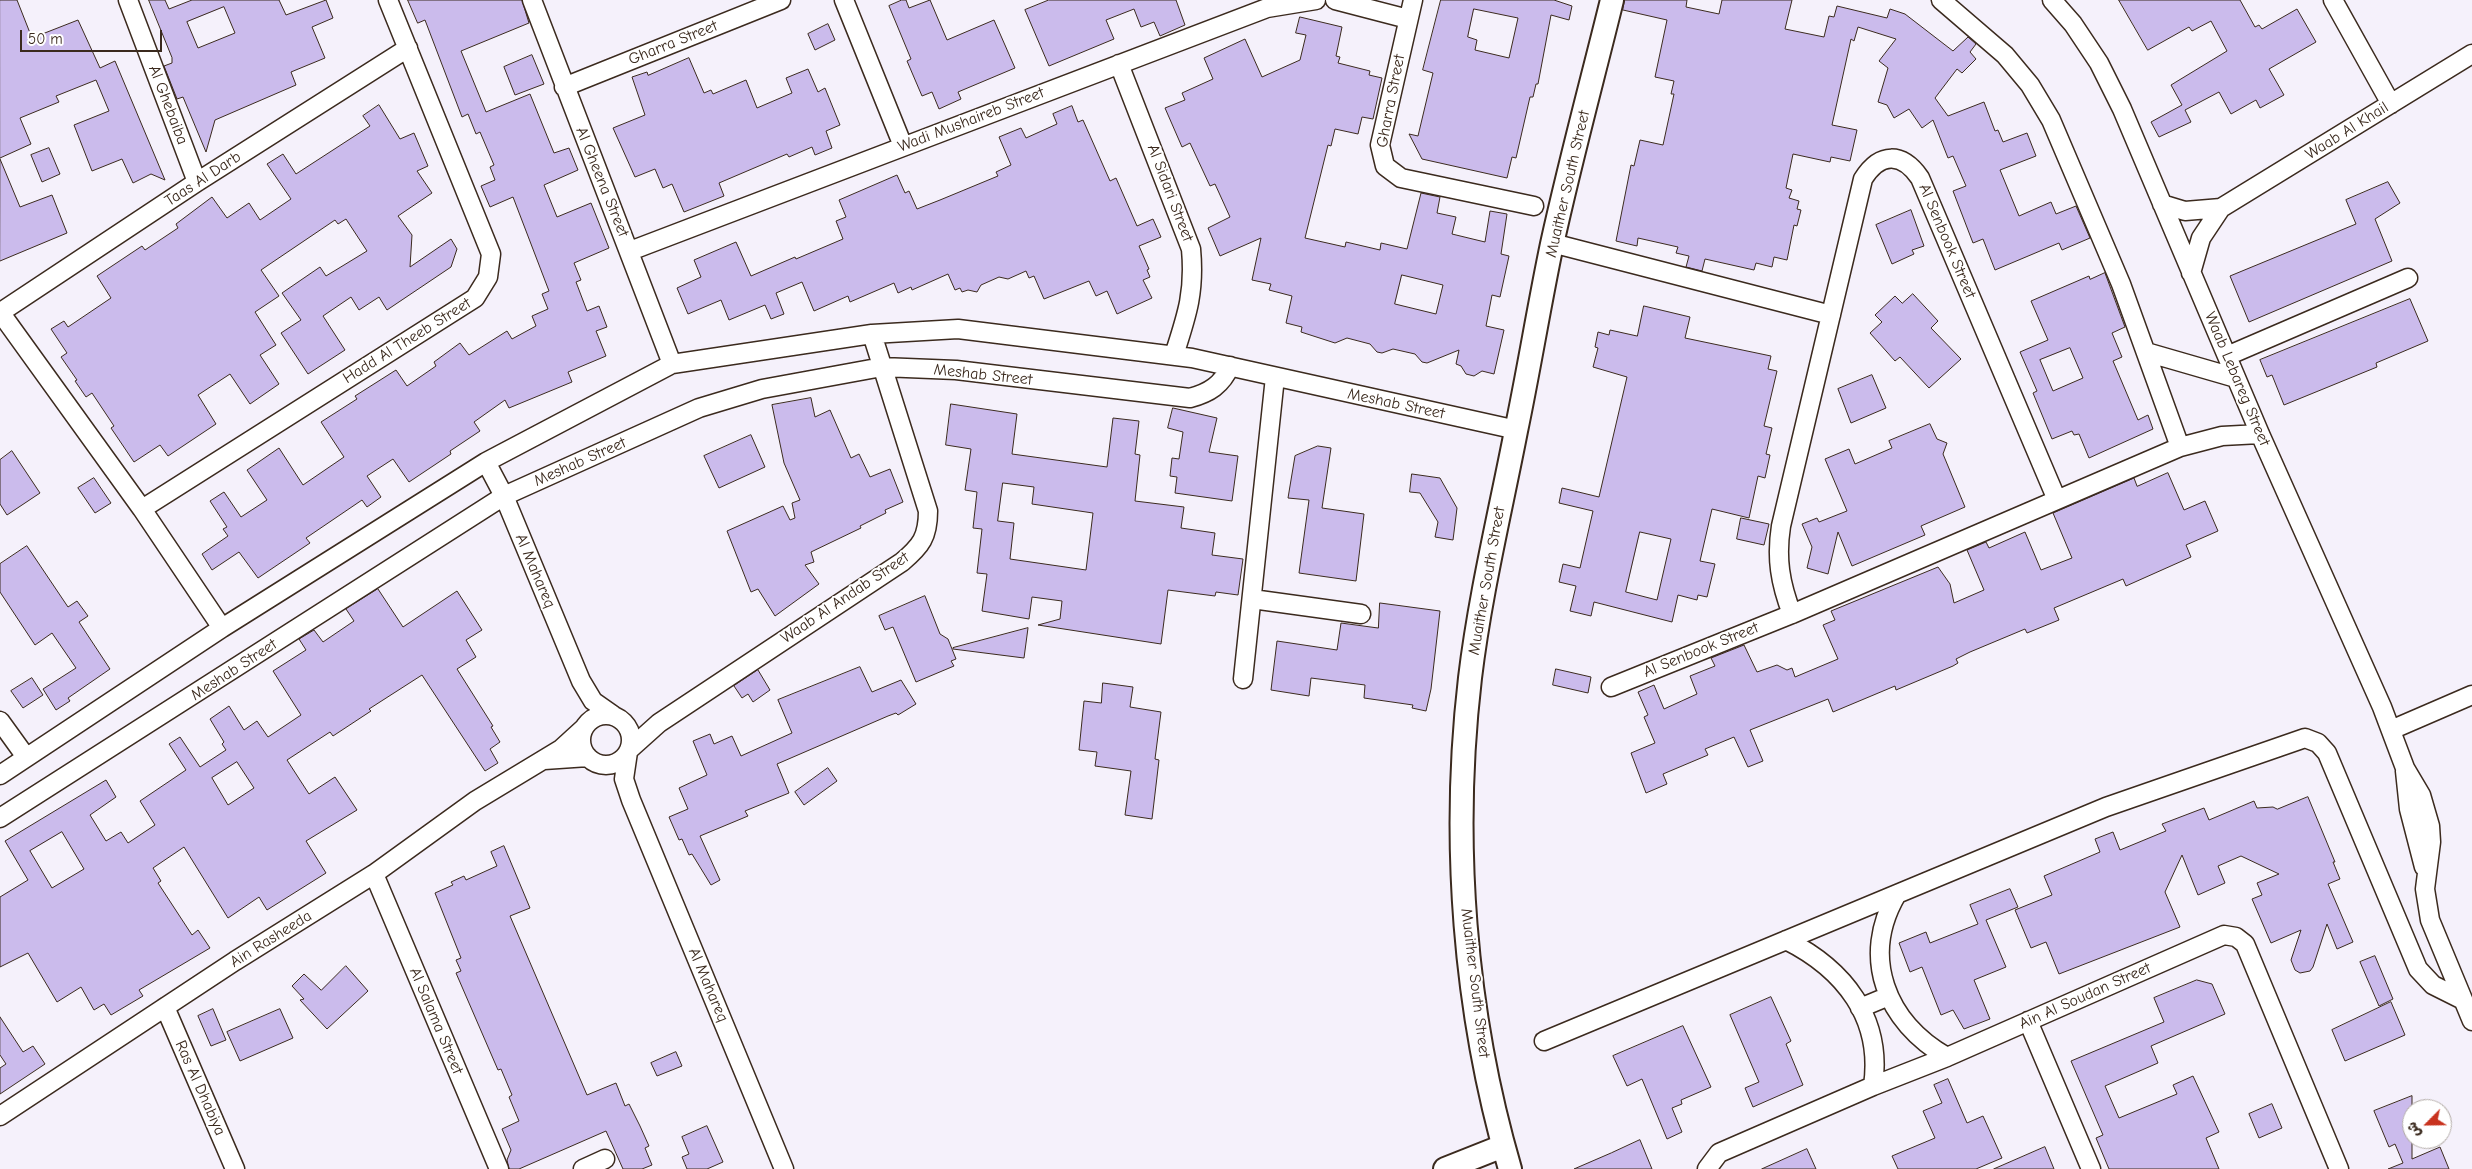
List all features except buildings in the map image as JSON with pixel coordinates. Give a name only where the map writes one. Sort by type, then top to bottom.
[{"type":"street","name":"Al Ghebaiba","points":[[128,0],[197,182]]},
{"type":"street","name":"Hadd Al Theeb Street","points":[[142,509],[475,298],[488,277],[491,254],[388,0]]},
{"type":"street","name":"Al Gheena Street","points":[[532,0],[672,364]]},
{"type":"street","name":"Gharra Street","points":[[564,87],[781,0]]},
{"type":"street","points":[[844,0],[903,146]]},
{"type":"street","name":"Wadi Mushaireb Street","points":[[630,251],[1267,8],[1316,0]]},
{"type":"street","points":[[1335,0],[1408,20]]},
{"type":"street","name":"Gharra Street","points":[[1413,0],[1380,145],[1385,166],[1401,178],[1534,206]]},
{"type":"street","name":"Muaither South Street","points":[[1510,1169],[1503,1146],[1483,1054],[1469,961],[1463,867],[1463,773],[1470,679],[1484,586],[1517,430],[1552,243],[1612,0]]},
{"type":"street","points":[[1942,0],[2004,54],[2041,102],[2088,204],[2146,352],[2180,447]]},
{"type":"street","name":"Waab Lebareg Street","points":[[2052,0],[2073,24],[2099,62],[2260,434],[2392,730],[2405,768],[2406,796],[2426,874],[2426,897],[2430,920],[2472,1022]]},
{"type":"street","points":[[2333,0],[2391,104]]},
{"type":"street","name":"Taas Al Darb","points":[[0,312],[197,182],[408,48]]},
{"type":"street","name":"Waab Al Khail","points":[[2162,204],[2185,211],[2204,211],[2221,208],[2472,54]]},
{"type":"street","name":"Al Sidari Street","points":[[1120,64],[1191,249],[1194,275],[1190,304],[1174,356]]},
{"type":"street","name":"Al Senbook Street","points":[[1792,614],[1779,574],[1778,542],[1863,179],[1871,167],[1884,159],[1898,159],[1911,166],[1920,178],[2056,500]]},
{"type":"street","name":"Waab Al Khail","points":[[2191,273],[2201,238],[2221,208]]},
{"type":"street","points":[[1552,243],[1831,315]]},
{"type":"street","points":[[2227,356],[2408,278]]},
{"type":"street","points":[[0,312],[142,509],[222,628]]},
{"type":"street","name":"Meshab Street","points":[[0,775],[222,628],[486,462],[672,364],[872,334],[958,328],[1174,356],[1230,366],[1517,430]]},
{"type":"street","name":"Waab Al Andab Street","points":[[629,750],[659,723],[902,562],[918,548],[928,529],[928,511],[872,334]]},
{"type":"street","points":[[2146,352],[2236,378]]},
{"type":"street","name":"Meshab Street","points":[[0,818],[504,496],[699,408],[762,389],[882,367],[956,370],[1190,398],[1201,395],[1217,385],[1224,379],[1230,366]]},
{"type":"street","points":[[1243,679],[1275,377]]},
{"type":"street","name":"Al Senbook Street","points":[[1610,687],[1792,614],[2180,447],[2222,436],[2260,434]]},
{"type":"street","name":"Al Mahareq","points":[[486,462],[504,496],[581,681],[593,701],[616,717]]},
{"type":"street","points":[[1252,599],[1361,614]]},
{"type":"street","name":"Al Mahareq","points":[[581,681],[586,725]]},
{"type":"street","points":[[2392,730],[2472,696]]},
{"type":"street","points":[[596,717],[616,717],[630,732],[629,750],[619,761],[595,761],[583,748],[581,738],[586,725],[596,717]]},
{"type":"street","name":"Waab Al Andab Street","points":[[616,717],[636,726],[659,723]]},
{"type":"street","points":[[0,721],[26,757]]},
{"type":"street","name":"Ain Rasheeda","points":[[0,1116],[165,1007],[374,874],[475,801],[561,748],[586,725]]},
{"type":"street","points":[[1544,1041],[2106,807],[2305,738],[2318,742],[2327,753],[2418,969],[2433,985],[2463,1000]]},
{"type":"street","name":"Al Mahareq","points":[[629,750],[624,779],[631,800],[784,1169]]},
{"type":"street","name":"Ain Rasheeda","points":[[541,761],[595,761]]},
{"type":"street","name":"Al Mahareq","points":[[595,761],[631,800]]},
{"type":"street","name":"Al Salama Street","points":[[374,874],[499,1169]]},
{"type":"street","points":[[1897,894],[1884,921],[1880,951],[1880,966],[1889,996],[1895,1009],[1912,1032],[1922,1042],[1947,1057]]},
{"type":"street","name":"Ain Al Soudan Street","points":[[1707,1169],[1719,1153],[1873,1086],[1947,1057],[2224,935],[2236,937],[2245,944],[2339,1169]]},
{"type":"street","points":[[1786,940],[1808,952],[1829,968],[1841,980],[1860,1008],[1872,1038],[1876,1070],[1873,1086]]},
{"type":"street","points":[[1860,1008],[1889,996]]},
{"type":"street","name":"Ras Al Dhabiya","points":[[165,1007],[235,1169]]},
{"type":"street","points":[[2028,1021],[2091,1169]]},
{"type":"street","points":[[1445,1169],[1503,1146]]},
{"type":"street","points":[[583,1169],[605,1159]]}]
